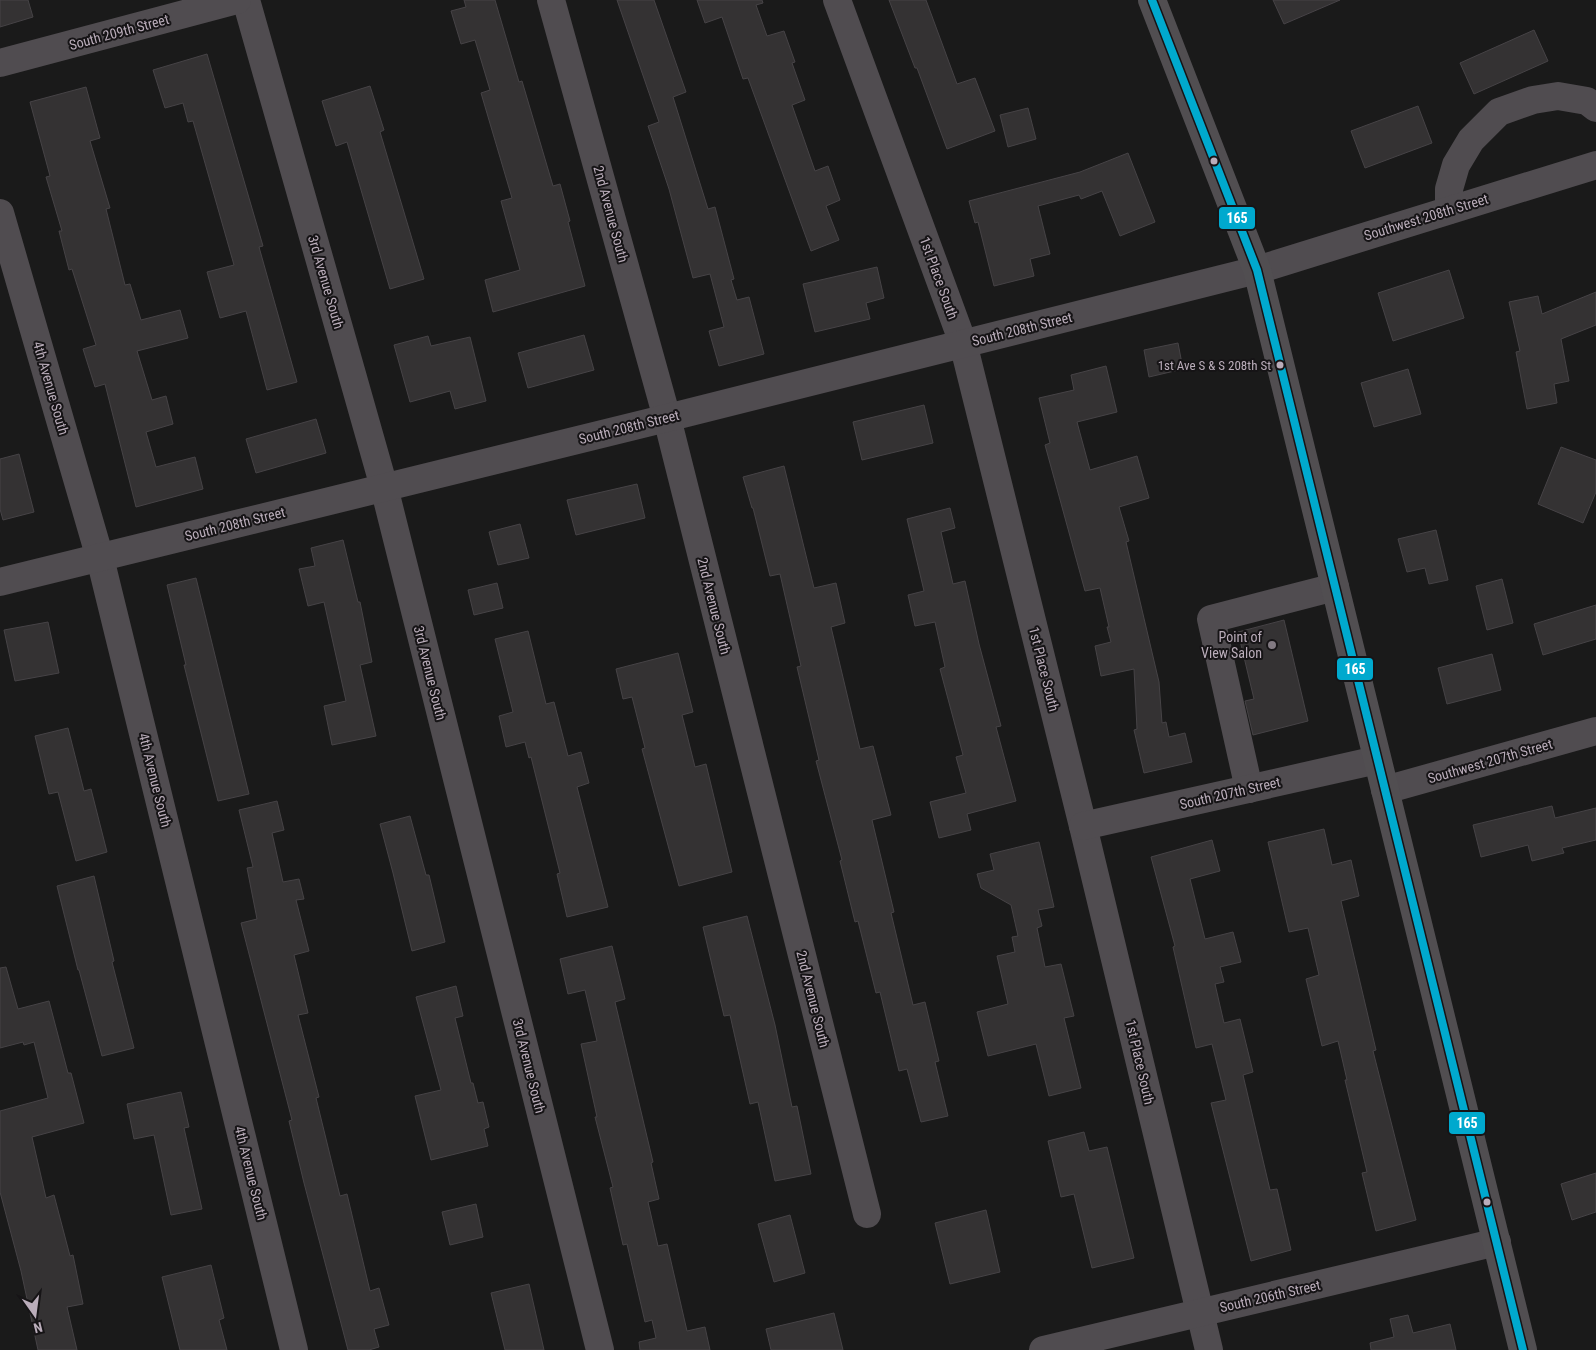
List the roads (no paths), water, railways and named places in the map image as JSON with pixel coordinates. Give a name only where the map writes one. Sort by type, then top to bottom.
[{"type":"main road","points":[[1152,0],[1257,270],[1523,1350]]},
{"type":"street","name":"South 209th Street","points":[[0,63],[237,0]]},
{"type":"street","name":"3rd Avenue South","points":[[246,0],[384,487],[600,1350]]},
{"type":"street","name":"2nd Avenue South","points":[[552,0],[667,418],[867,1214]]},
{"type":"street","name":"1st Place South","points":[[838,0],[963,344],[1083,826],[1208,1350]]},
{"type":"street","points":[[1449,210],[1449,189],[1456,165],[1471,140],[1499,112],[1532,100],[1558,96],[1587,101],[1596,108]]},
{"type":"street","name":"Southwest 208th Street","points":[[1257,270],[1596,165]]},
{"type":"street","name":"4th Avenue South","points":[[0,213],[100,558],[294,1350]]},
{"type":"street","name":"South 208th Street","points":[[0,582],[667,418],[1257,270]]},
{"type":"street","points":[[1249,789],[1211,620],[1335,587]]},
{"type":"street","name":"Southwest 207th Street","points":[[1385,790],[1596,731]]},
{"type":"street","name":"South 207th Street","points":[[1083,826],[1377,760]]},
{"type":"street","name":"South 206th Street","points":[[1043,1350],[1497,1242]]},
{"type":"place","name":"1st Ave S & S 208th St","points":[[1280,365]]},
{"type":"place","name":"Point of View Salon","points":[[1272,645]]}]
